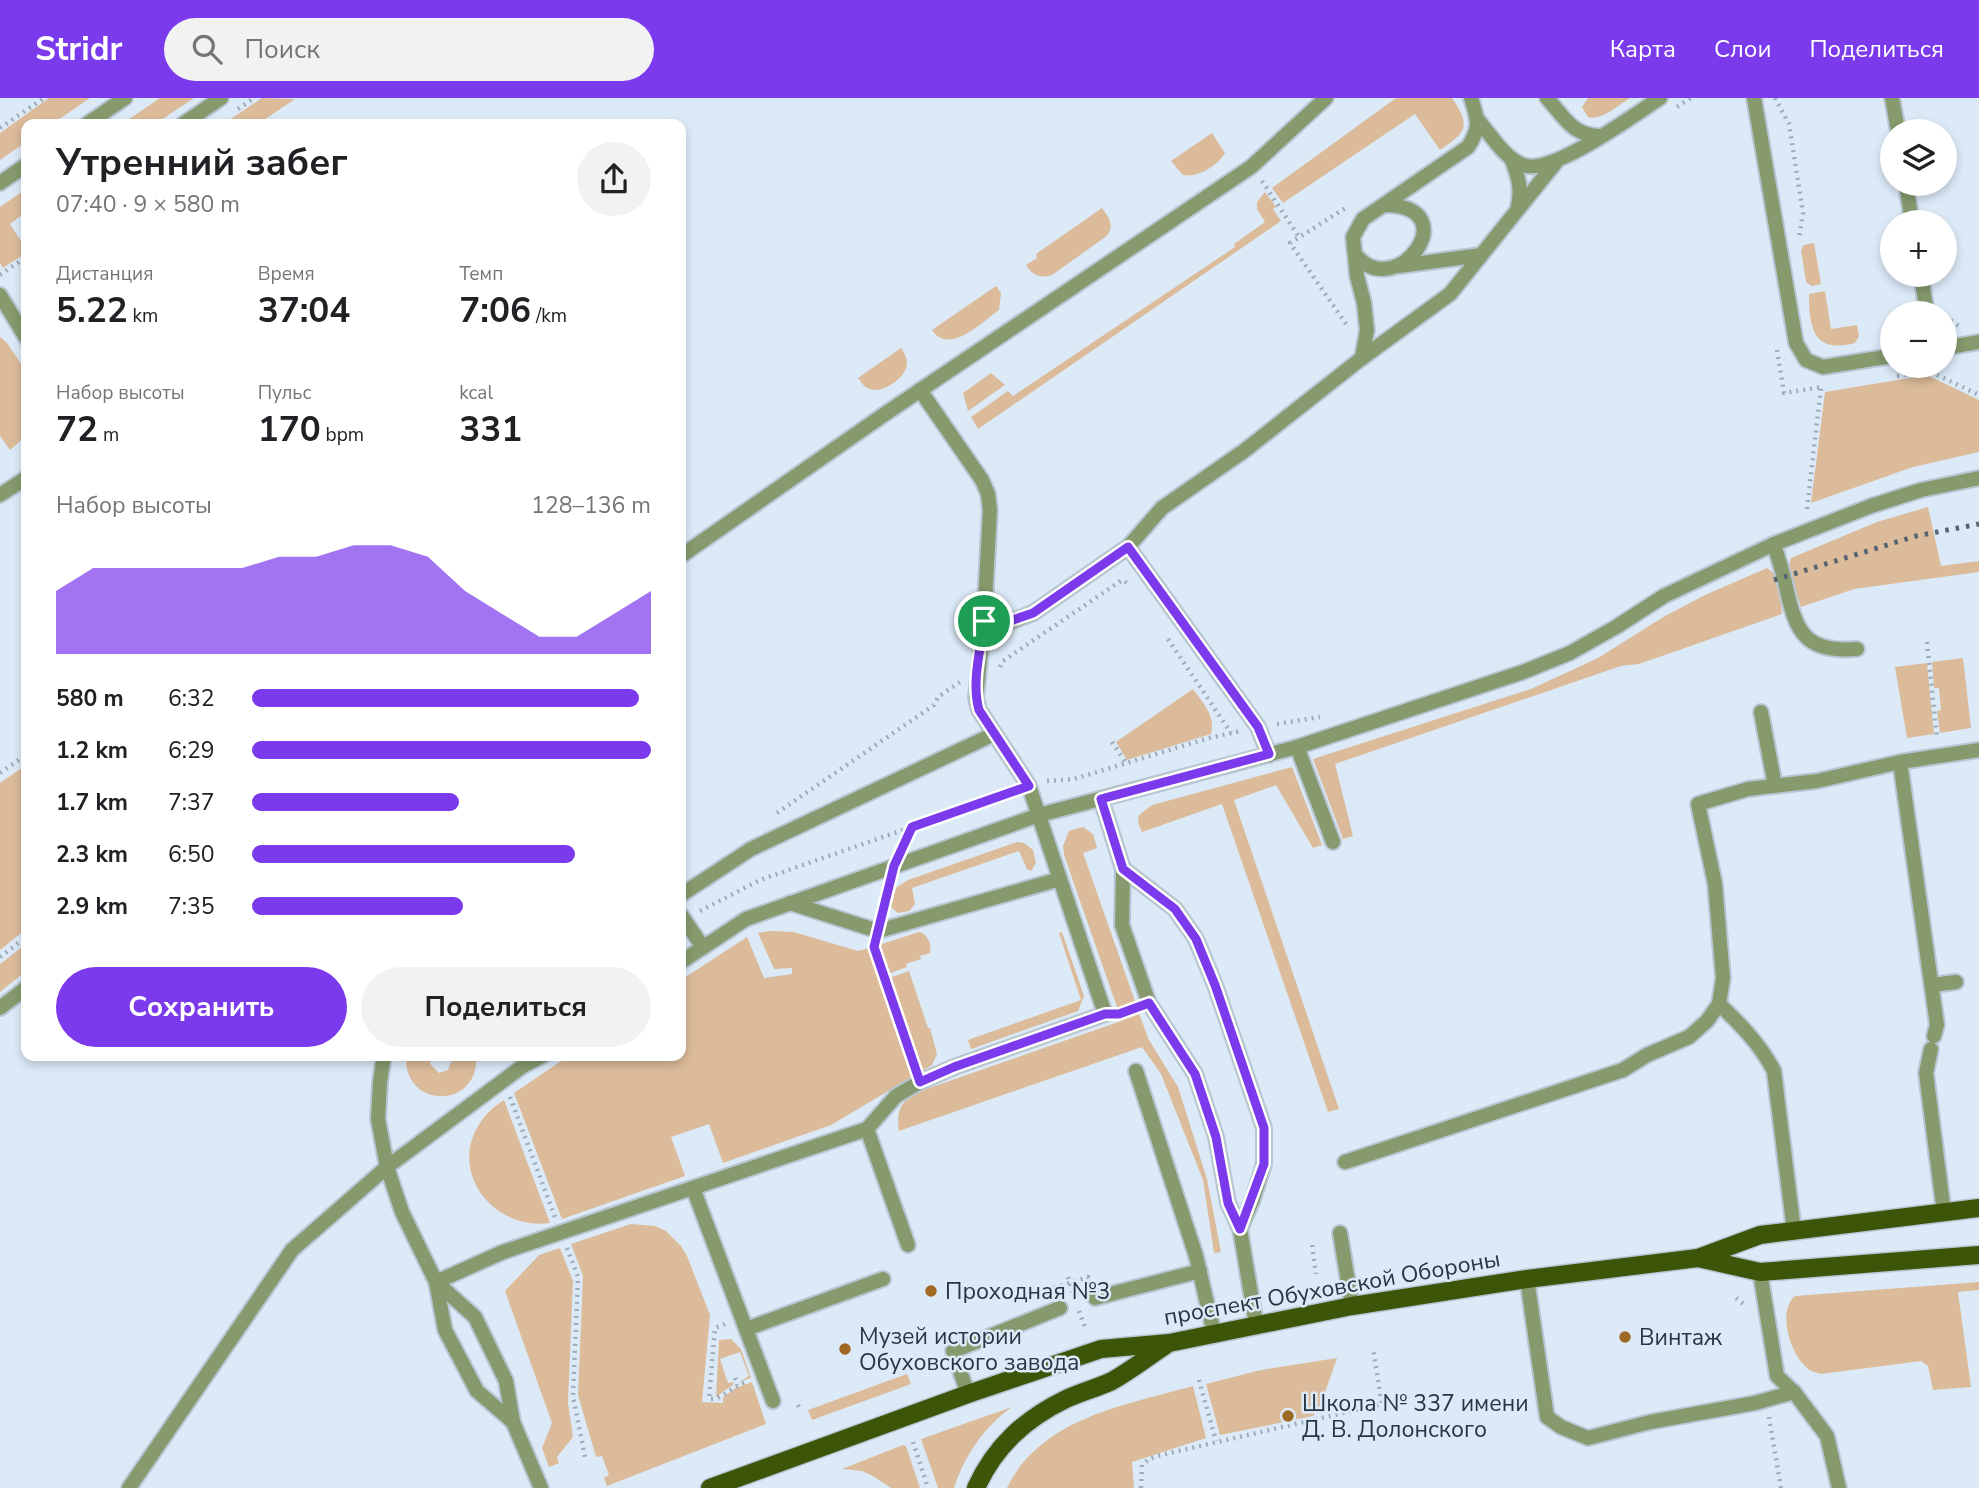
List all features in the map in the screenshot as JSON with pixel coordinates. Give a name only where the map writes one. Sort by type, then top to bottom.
[{"type":"main road","name":"проспект Обуховской Обороны","points":[[710,1488],[968,1394],[1101,1349],[1169,1343],[1352,1306],[1527,1279],[1698,1258],[1760,1236],[1979,1208]]},
{"type":"main road","points":[[1698,1258],[1760,1272],[1979,1255]]},
{"type":"main road","points":[[976,1488],[988,1463],[1014,1431],[1066,1399],[1111,1381],[1169,1343]]},
{"type":"lane","points":[[94,119],[125,98]]},
{"type":"lane","points":[[190,119],[221,98]]},
{"type":"lane","points":[[686,553],[920,390],[1251,167],[1326,98]]},
{"type":"lane","points":[[1362,358],[1367,331],[1353,237],[1363,219],[1468,147],[1477,134],[1478,120],[1471,98]]},
{"type":"lane","points":[[1547,98],[1582,134],[1600,136]]},
{"type":"lane","points":[[1512,160],[1533,168],[1556,162],[1660,98]]},
{"type":"lane","points":[[1754,98],[1796,343],[1806,360],[1823,366],[1880,358]]},
{"type":"lane","points":[[1892,98],[1896,119]]},
{"type":"lane","points":[[1478,120],[1512,160],[1521,192],[1517,210]]},
{"type":"lane","points":[[1468,147],[1485,144],[1500,146]]},
{"type":"lane","points":[[984,621],[1007,622],[1033,613],[1128,547],[1162,508],[1244,451],[1362,358],[1450,294],[1556,162]]},
{"type":"lane","points":[[0,183],[21,169]]},
{"type":"lane","points":[[1384,205],[1404,205],[1416,213],[1424,227],[1422,243],[1411,257],[1394,267]]},
{"type":"lane","points":[[1355,254],[1363,264],[1379,269],[1481,256]]},
{"type":"lane","points":[[2,303],[21,331]]},
{"type":"lane","points":[[1957,346],[1979,342]]},
{"type":"lane","points":[[436,1282],[503,1252],[867,1129],[896,1097],[920,1082],[954,1067],[1105,1014],[1029,786],[979,710],[976,698],[984,621],[990,510],[988,494],[982,480],[920,390]]},
{"type":"lane","points":[[686,959],[747,919],[1038,815],[1297,747],[1523,672],[1570,653],[1664,596],[1773,544],[1871,506],[1979,478]]},
{"type":"lane","points":[[0,495],[21,481]]},
{"type":"lane","points":[[1773,544],[1797,628],[1822,648],[1857,649]]},
{"type":"lane","points":[[1128,547],[1258,727],[1269,754]]},
{"type":"lane","points":[[1761,712],[1775,786]]},
{"type":"lane","points":[[686,892],[751,849],[994,734]]},
{"type":"lane","points":[[1297,747],[1333,842]]},
{"type":"lane","points":[[1345,1162],[1623,1070],[1647,1055],[1689,1037],[1707,1021],[1719,1004],[1723,978],[1716,884],[1698,804],[1748,789],[1817,781],[1900,762],[1979,750]]},
{"type":"lane","points":[[1900,762],[1937,1025],[1926,1073],[1944,1213]]},
{"type":"lane","points":[[1101,799],[1123,869],[1122,925],[1149,1003],[1195,1074],[1216,1137],[1228,1203],[1240,1229],[1256,1324]]},
{"type":"lane","points":[[1123,869],[1175,909],[1196,939],[1215,985],[1260,1115],[1264,1128],[1264,1164],[1240,1229]]},
{"type":"lane","points":[[790,904],[878,931],[1060,879]]},
{"type":"lane","points":[[686,923],[703,947]]},
{"type":"lane","points":[[1932,985],[1956,982]]},
{"type":"lane","points":[[0,1008],[21,992]]},
{"type":"lane","points":[[1719,1004],[1746,1029],[1764,1052],[1774,1071],[1794,1231]]},
{"type":"lane","points":[[383,1061],[379,1119],[387,1167],[402,1212],[436,1282],[445,1330],[477,1391],[513,1422]]},
{"type":"lane","points":[[129,1488],[292,1250],[387,1167],[519,1061]]},
{"type":"lane","points":[[1136,1071],[1200,1271],[1214,1333]]},
{"type":"lane","points":[[867,1129],[908,1245]]},
{"type":"lane","points":[[693,1188],[773,1401]]},
{"type":"lane","points":[[1339,1233],[1352,1306]]},
{"type":"lane","points":[[1095,1298],[1200,1271]]},
{"type":"lane","points":[[1760,1272],[1777,1376],[1794,1392],[1827,1436],[1839,1488]]},
{"type":"lane","points":[[743,1323],[883,1279]]},
{"type":"lane","points":[[1527,1279],[1547,1417],[1561,1427],[1588,1438],[1650,1422],[1755,1403],[1794,1392]]},
{"type":"lane","points":[[436,1282],[475,1317],[506,1381],[513,1422],[541,1488]]},
{"type":"lane","points":[[968,1394],[953,1351],[1060,1308]]},
{"type":"path","points":[[0,128],[44,98]]},
{"type":"path","points":[[1775,98],[1789,124],[1803,213],[1798,247]]},
{"type":"path","points":[[1251,167],[1269,189],[1299,237]]},
{"type":"path","points":[[0,275],[21,260]]},
{"type":"path","points":[[1807,509],[1823,366]]},
{"type":"path","points":[[1944,378],[1979,395]]},
{"type":"path","points":[[1797,514],[1819,505]]},
{"type":"path","points":[[768,820],[934,705],[937,697],[960,682],[991,687],[992,680],[1003,662],[1122,580],[1132,585]]},
{"type":"path","points":[[1162,631],[1231,733]]},
{"type":"path","points":[[1927,642],[1939,756]]},
{"type":"path","points":[[686,915],[760,880],[1029,786],[1074,779],[1231,733],[1321,717]]},
{"type":"path","points":[[1112,742],[1126,763]]},
{"type":"path","points":[[0,773],[21,758]]},
{"type":"path","points":[[1042,770],[1049,781]]},
{"type":"path","points":[[912,827],[894,866],[874,947],[920,1082]]},
{"type":"path","points":[[751,849],[760,880]]},
{"type":"path","points":[[0,957],[21,941]]},
{"type":"path","points":[[1312,1245],[1316,1274]]},
{"type":"path","points":[[1060,1308],[1053,1289],[1088,1277],[1095,1298]]},
{"type":"path","points":[[743,1323],[715,1328],[709,1399],[716,1399],[738,1385],[764,1376]]},
{"type":"path","points":[[1141,1488],[1142,1465],[1149,1459],[1216,1441],[1382,1404],[1373,1349]]},
{"type":"path","points":[[735,1378],[738,1385]]},
{"type":"path","points":[[1199,1380],[1216,1441]]},
{"type":"path","points":[[913,1442],[928,1488]]},
{"type":"shaded area","points":[[49,98],[90,98],[59,119],[21,119],[21,145],[0,160],[0,133]]},
{"type":"shaded area","points":[[160,98],[194,98],[162,119],[129,119]]},
{"type":"shaded area","points":[[262,98],[295,99],[265,119],[230,119]]},
{"type":"shaded area","points":[[1396,98],[1452,98],[1464,122],[1461,133],[1440,150],[1415,114],[1283,203],[1272,188]]},
{"type":"shaded area","points":[[1588,98],[1630,98],[1604,115],[1593,118],[1588,117],[1582,107]]},
{"type":"shaded area","points":[[1212,133],[1225,153],[1207,170],[1195,175],[1183,175],[1171,161]]},
{"type":"shaded area","points":[[21,192],[21,216],[10,224],[21,241],[21,256],[3,268],[0,263],[0,207]]},
{"type":"shaded area","points":[[1265,192],[1276,207],[1273,209],[1281,221],[978,429],[971,417],[1008,391],[1013,396],[1235,247],[1234,244],[1265,222],[1257,209],[1257,202]]},
{"type":"shaded area","points":[[1102,208],[1111,227],[1104,238],[1052,275],[1034,274],[1026,265],[1037,258],[1036,254]]},
{"type":"shaded area","points":[[1814,243],[1821,284],[1812,286],[1806,282],[1801,250],[1804,245]]},
{"type":"shaded area","points":[[996,286],[1001,293],[999,310],[975,328],[947,340],[932,330]]},
{"type":"shaded area","points":[[1825,291],[1831,329],[1857,325],[1859,336],[1855,343],[1831,345],[1822,342],[1817,336],[1810,318],[1809,294]]},
{"type":"shaded area","points":[[0,337],[21,364],[21,440],[10,450],[0,436]]},
{"type":"shaded area","points":[[901,348],[907,363],[899,379],[887,387],[875,390],[863,385],[858,378]]},
{"type":"shaded area","points":[[991,373],[1005,385],[968,411],[963,393]]},
{"type":"shaded area","points":[[1909,378],[1933,378],[1979,400],[1979,452],[1913,467],[1811,503],[1825,392]]},
{"type":"shaded area","points":[[1928,507],[1941,566],[1979,561],[1979,572],[1854,589],[1801,607],[1788,567],[1791,558],[1877,522]]},
{"type":"shaded area","points":[[1767,568],[1778,582],[1782,614],[1335,764],[1353,836],[1343,839],[1313,759],[1531,689],[1598,658],[1665,616],[1705,595]]},
{"type":"shaded area","points":[[1963,658],[1971,728],[1940,733],[1937,711],[1941,710],[1939,688],[1934,688],[1932,662]]},
{"type":"shaded area","points":[[1927,663],[1934,734],[1907,738],[1895,667]]},
{"type":"shaded area","points":[[1193,689],[1212,721],[1211,734],[1127,760],[1116,742]]},
{"type":"shaded area","points":[[1292,767],[1322,845],[1313,848],[1276,785],[1234,800],[1339,1109],[1328,1112],[1222,804],[1142,832],[1138,822],[1139,815],[1152,805]]},
{"type":"shaded area","points":[[21,768],[21,933],[0,950],[0,783]]},
{"type":"shaded area","points":[[1083,827],[1093,834],[1097,848],[1083,853],[1136,1004],[1118,1010],[1064,855],[1063,846],[1069,831]]},
{"type":"shaded area","points":[[1017,842],[1024,843],[1033,850],[1036,863],[1031,871],[1027,869],[1019,851],[912,888],[915,904],[909,911],[898,913],[891,907],[896,888],[908,880]]},
{"type":"shaded area","points":[[794,932],[858,951],[869,948],[912,1077],[831,1125],[723,1163],[709,1124],[671,1137],[685,1176],[562,1219],[514,1093],[561,1061],[686,1061],[686,977],[747,937],[764,978],[792,974],[792,968],[774,969],[758,933]]},
{"type":"shaded area","points":[[919,932],[929,940],[930,953],[906,964],[907,967],[888,974],[879,945]]},
{"type":"shaded area","points":[[1062,932],[1084,996],[1078,1011],[971,1049],[968,1040],[1081,1000],[1059,933]]},
{"type":"shaded area","points":[[21,948],[21,975],[0,992],[0,964]]},
{"type":"shaded area","points":[[909,971],[937,1054],[932,1065],[921,1072],[889,978]]},
{"type":"shaded area","points":[[1138,1011],[1149,1040],[1178,1087],[1207,1179],[1221,1252],[1214,1253],[1203,1180],[1161,1074],[1142,1047],[899,1131],[898,1118],[903,1103],[918,1092],[1121,1021],[1120,1017]]},
{"type":"shaded area","points":[[407,1061],[430,1061],[439,1073],[448,1070],[452,1061],[475,1061],[474,1073],[467,1086],[442,1096],[428,1094],[416,1086],[408,1073]]},
{"type":"shaded area","points":[[504,1100],[550,1223],[530,1223],[511,1218],[495,1208],[482,1195],[473,1179],[469,1161],[471,1142],[482,1119]]},
{"type":"shaded area","points":[[631,1224],[655,1226],[666,1231],[687,1256],[710,1315],[702,1402],[723,1403],[723,1397],[752,1382],[766,1424],[607,1486],[604,1478],[609,1475],[602,1456],[596,1457],[578,1395],[583,1276],[571,1244]]},
{"type":"shaded area","points":[[560,1248],[573,1281],[568,1403],[573,1437],[557,1457],[559,1463],[549,1467],[542,1448],[552,1423],[505,1291],[539,1255]]},
{"type":"shaded area","points":[[1979,1282],[1979,1290],[1958,1292],[1971,1387],[1933,1390],[1928,1366],[1921,1361],[1821,1374],[1807,1368],[1800,1361],[1788,1332],[1787,1311],[1795,1296]]},
{"type":"shaded area","points":[[731,1339],[741,1349],[751,1378],[739,1382],[749,1376],[740,1352],[720,1359],[728,1383],[734,1384],[716,1397],[719,1340]]},
{"type":"shaded area","points":[[1337,1358],[1320,1407],[1313,1416],[1220,1435],[1206,1384],[1261,1370]]},
{"type":"shaded area","points":[[907,1374],[911,1384],[812,1420],[808,1410]]},
{"type":"shaded area","points":[[1193,1386],[1206,1438],[1132,1462],[1134,1488],[1007,1488],[1022,1464],[1041,1445],[1063,1430],[1113,1408]]},
{"type":"shaded area","points":[[1012,1407],[993,1423],[977,1443],[954,1488],[938,1488],[921,1439]]},
{"type":"shaded area","points":[[906,1446],[920,1488],[891,1488],[862,1471],[842,1469]]},
{"type":"railway","points":[[1774,580],[1916,536],[1979,524]]},
{"type":"place","name":"Проходная №3","points":[[931,1291]]},
{"type":"place","name":"Винтаж","points":[[1625,1337]]},
{"type":"place","name":"Музей истории Обуховского завода","points":[[845,1349]]},
{"type":"place","name":"Школа № 337 имени Д. В. Долонского","points":[[1288,1416]]},
{"type":"route","points":[[1128,547],[1258,727],[1269,754],[1101,799],[1123,869],[1175,909],[1196,939],[1215,985],[1264,1128],[1264,1164],[1240,1229],[1228,1203],[1216,1137],[1195,1074],[1149,1003],[1119,1014],[1105,1014],[954,1067],[920,1082],[874,947],[894,866],[912,827],[1029,786],[979,710],[976,685],[984,621],[1007,622],[1033,613],[1128,547]]}]
